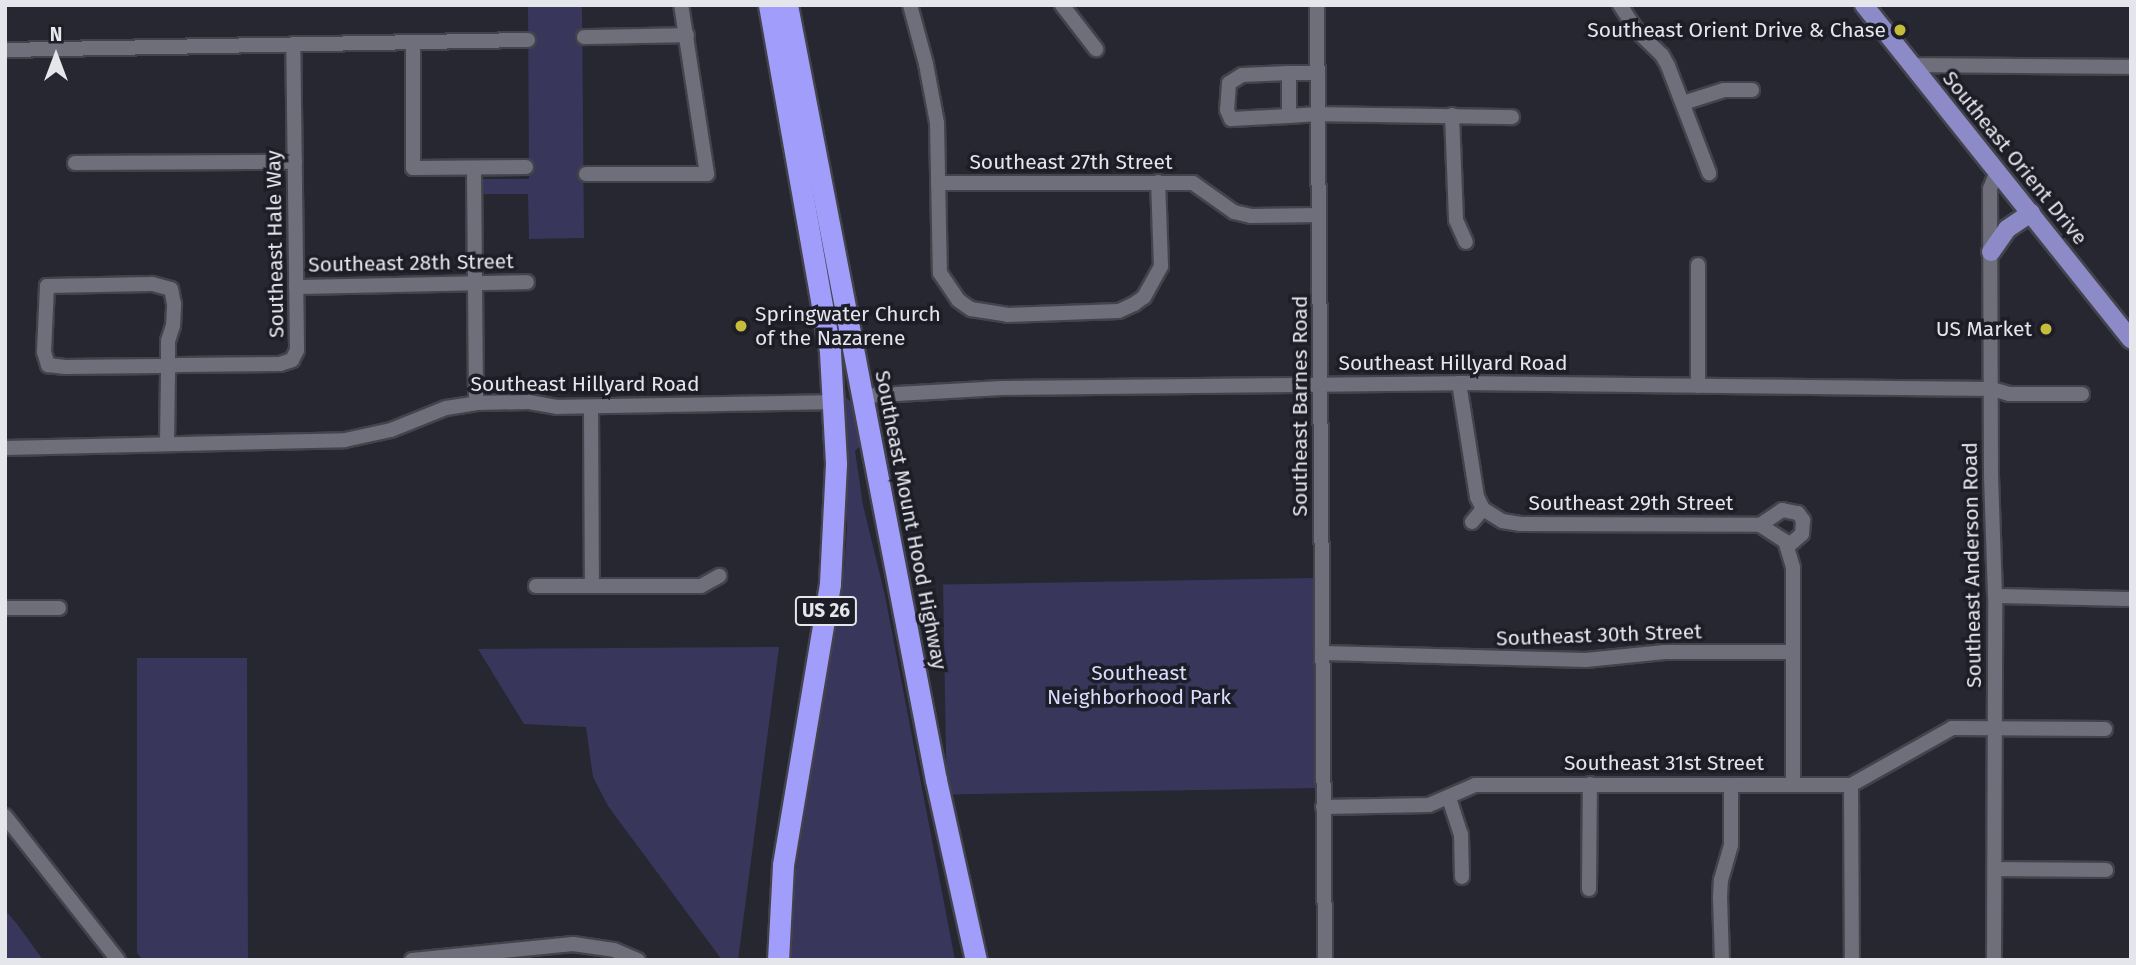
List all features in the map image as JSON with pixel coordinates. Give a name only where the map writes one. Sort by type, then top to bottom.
[{"type":"highway","name":"US 26","points":[[769,5],[830,352],[836,464],[830,584],[783,865],[778,960]]},
{"type":"highway","name":"Southeast Mount Hood Highway","points":[[787,5],[936,780],[976,960]]},
{"type":"highway","points":[[814,260],[828,284],[850,391],[853,395],[862,397]]},
{"type":"main road","name":"Southeast Orient Drive","points":[[1864,5],[2131,339]]},
{"type":"main road","points":[[1991,253],[2007,229],[2031,213]]},
{"type":"street","points":[[586,174],[706,174],[681,5]]},
{"type":"street","points":[[910,5],[926,64],[937,123],[940,273],[947,288],[971,309],[1007,315],[1119,311],[1144,298],[1161,266],[1158,182]]},
{"type":"street","points":[[1062,5],[1096,49]]},
{"type":"street","name":"Southeast Barnes Road","points":[[1317,5],[1325,960]]},
{"type":"street","points":[[1620,5],[1636,30],[1662,55],[1709,173]]},
{"type":"street","points":[[584,37],[687,36]]},
{"type":"street","points":[[5,50],[528,40]]},
{"type":"street","points":[[413,42],[413,168],[526,167]]},
{"type":"street","name":"Southeast Hale Way","points":[[168,366],[280,363],[292,360],[297,350],[293,44]]},
{"type":"street","points":[[1912,65],[2131,67]]},
{"type":"street","points":[[1289,73],[1289,116]]},
{"type":"street","points":[[1318,73],[1250,74],[1232,79],[1227,110],[1231,119],[1318,114],[1512,117]]},
{"type":"street","points":[[1683,103],[1710,92],[1752,90]]},
{"type":"street","points":[[1452,115],[1456,220],[1466,242]]},
{"type":"street","points":[[75,163],[295,162]]},
{"type":"street","points":[[474,168],[476,403]]},
{"type":"street","name":"Southeast Anderson Road","points":[[1994,960],[1996,596],[1990,189],[1997,171]]},
{"type":"street","name":"Southeast 27th Street","points":[[938,183],[1194,183],[1234,212],[1251,216],[1320,215]]},
{"type":"street","points":[[1698,386],[1699,265]]},
{"type":"street","name":"Southeast 28th Street","points":[[296,287],[527,282]]},
{"type":"street","points":[[167,443],[168,366],[174,304],[171,289],[152,284],[47,286],[44,352],[48,365],[168,366]]},
{"type":"street","points":[[1459,383],[1477,497],[1483,509],[1472,522]]},
{"type":"street","name":"Southeast Hillyard Road","points":[[862,397],[1002,388],[1459,383],[1992,389],[2009,394],[2082,394]]},
{"type":"street","name":"Southeast Hillyard Road","points":[[5,447],[345,440],[391,430],[446,408],[476,403],[591,407],[834,402]]},
{"type":"street","points":[[591,407],[592,586]]},
{"type":"street","name":"Southeast 29th Street","points":[[1483,509],[1502,521],[1521,524],[1760,525],[1783,541]]},
{"type":"street","points":[[1760,525],[1782,510],[1798,513],[1803,520],[1801,534],[1783,541],[1793,568],[1793,784]]},
{"type":"street","points":[[536,586],[701,586],[719,576]]},
{"type":"street","points":[[1996,596],[2131,599]]},
{"type":"street","points":[[5,608],[58,608]]},
{"type":"street","name":"Southeast 30th Street","points":[[1323,653],[1586,660],[1665,652],[1792,652]]},
{"type":"street","name":"Southeast 31st Street","points":[[1324,807],[1417,807],[1448,798],[1475,785],[1851,785],[1869,777],[1943,730],[1995,727],[2105,729]]},
{"type":"street","points":[[1589,889],[1590,784]]},
{"type":"street","points":[[1722,960],[1720,897],[1721,880],[1731,845],[1731,785]]},
{"type":"street","points":[[1851,785],[1852,960]]},
{"type":"street","points":[[1448,798],[1461,834],[1462,877]]},
{"type":"street","points":[[5,816],[118,960]]},
{"type":"street","points":[[1995,869],[2106,870]]},
{"type":"street","points":[[412,960],[573,944],[614,950],[638,960]]},
{"type":"green space","points":[[528,5],[582,5],[584,238],[529,239],[528,194],[478,194],[479,182],[483,179],[529,179]]},
{"type":"green space","points":[[845,397],[854,404],[862,444],[855,451],[863,505],[885,596],[955,960],[789,960],[791,901],[844,570],[847,531]]},
{"type":"green space","name":"Southeast Neighborhood Park","points":[[1314,578],[1318,788],[947,794],[943,584]]},
{"type":"green space","points":[[779,647],[738,960],[722,960],[608,806],[593,777],[586,727],[524,724],[478,649]]},
{"type":"green space","points":[[137,658],[247,658],[248,960],[143,960],[137,953]]},
{"type":"green space","points":[[5,910],[17,924],[43,960],[5,960]]},
{"type":"place","name":"Southeast Orient Drive & Chase","points":[[1900,30]]},
{"type":"place","name":"Springwater Church of the Nazarene","points":[[741,326]]},
{"type":"place","name":"US Market","points":[[2046,329]]}]
